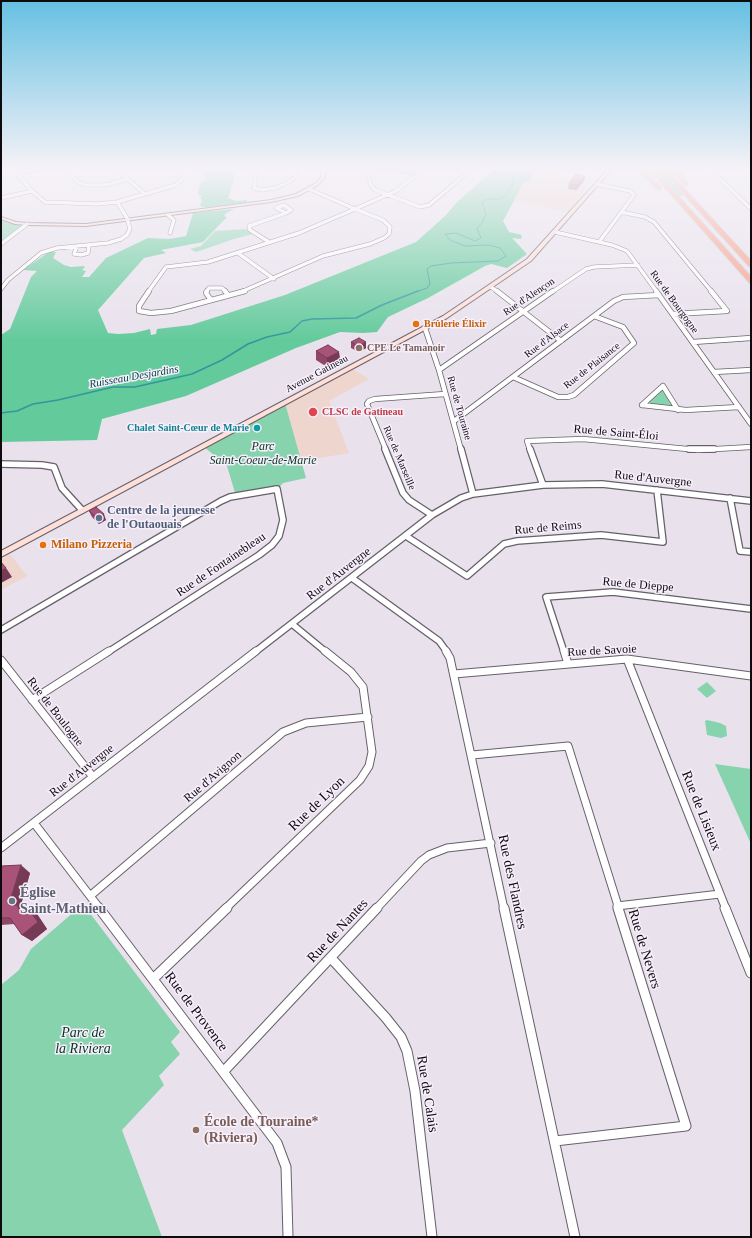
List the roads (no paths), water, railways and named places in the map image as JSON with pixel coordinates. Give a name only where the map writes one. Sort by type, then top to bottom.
[{"type":"highway","points":[[702,226],[751,281]]},
{"type":"highway","points":[[715,226],[751,264]]},
{"type":"highway","points":[[717,226],[723,234]]},
{"type":"street","points":[[1,244],[25,226]]},
{"type":"street","points":[[1,289],[10,278],[41,253],[57,248],[108,243],[124,237],[130,231],[129,226]]},
{"type":"street","points":[[170,233],[172,226]]},
{"type":"street","points":[[251,226],[250,230],[269,242]]},
{"type":"street","points":[[316,226],[299,233],[238,253],[202,263],[166,267],[138,308],[144,312],[161,313],[183,309],[249,290],[323,256],[370,244],[389,234],[389,226]]},
{"type":"street","name":"Avenue Gatineau","points":[[1,554],[425,328],[490,287],[529,260],[560,226]]},
{"type":"street","points":[[599,242],[611,226]]},
{"type":"street","points":[[657,226],[727,311],[673,314]]},
{"type":"street","name":"Rue de Bourgogne","points":[[555,232],[625,249],[638,265],[751,424]]},
{"type":"street","points":[[78,246],[74,254],[81,255],[88,253],[89,245]]},
{"type":"street","points":[[238,253],[274,279]]},
{"type":"street","name":"Rue d'Alençon","points":[[439,370],[586,269],[638,265]]},
{"type":"street","points":[[490,287],[561,341]]},
{"type":"street","points":[[211,300],[206,293],[210,288],[222,288],[228,295]]},
{"type":"street","name":"Rue d'Alsace","points":[[454,421],[617,299],[659,295]]},
{"type":"street","name":"Rue de Plaisance","points":[[513,377],[558,397],[568,397],[574,395],[634,343],[627,331],[623,328],[594,316]]},
{"type":"street","name":"Rue de Touraine","points":[[425,328],[454,421],[473,494]]},
{"type":"street","points":[[693,342],[751,338]]},
{"type":"street","points":[[714,372],[751,370]]},
{"type":"street","points":[[678,410],[663,386],[642,405],[678,410],[739,407]]},
{"type":"street","name":"Rue de Marseille","points":[[432,515],[409,500],[403,493],[367,404],[369,401],[374,399],[445,394]]},
{"type":"street","name":"Rue de Saint-Éloi","points":[[543,485],[527,441],[583,438],[698,450],[751,447]]},
{"type":"street","points":[[1,464],[42,464],[54,467],[62,488],[82,510]]},
{"type":"street","name":"Rue d'Auvergne","points":[[1,848],[432,515],[455,501],[473,494],[543,485],[593,484],[751,501]]},
{"type":"street","name":"Rue de Fontainebleau","points":[[1,630],[221,501],[230,497],[277,489],[283,520],[279,536],[272,545],[259,555],[32,700]]},
{"type":"street","name":"Rue de Reims","points":[[406,536],[467,576],[504,544],[516,541],[601,535],[663,542],[657,490]]},
{"type":"street","points":[[730,498],[740,551],[751,552]]},
{"type":"street","name":"Rue des Flandres","points":[[352,578],[444,646],[450,658],[576,1237]]},
{"type":"street","name":"Rue de Dieppe","points":[[568,664],[546,597],[613,592],[751,609]]},
{"type":"street","name":"Rue de Lyon","points":[[153,979],[366,774],[372,752],[365,693],[360,682],[351,672],[292,624]]},
{"type":"street","name":"Rue de Boulogne","points":[[1,660],[93,777]]},
{"type":"street","name":"Rue de Savoie","points":[[454,674],[627,660],[647,661],[751,676]]},
{"type":"street","name":"Rue de Lisieux","points":[[627,660],[751,973]]},
{"type":"street","name":"Rue d'Avignon","points":[[90,896],[283,732],[299,724],[368,717]]},
{"type":"street","name":"Rue de Nevers","points":[[472,755],[568,746],[686,1126],[555,1141]]},
{"type":"street","name":"Rue de Provence","points":[[34,823],[269,1131],[282,1154],[286,1167],[288,1237]]},
{"type":"street","name":"Rue de Nantes","points":[[224,1071],[414,868],[429,855],[447,848],[491,843]]},
{"type":"street","points":[[617,906],[720,894]]},
{"type":"street","name":"Rue de Calais","points":[[331,958],[386,1018],[401,1037],[407,1051],[415,1091],[432,1237]]},
{"type":"waterway","name":"Ruisseau Desjardins","points":[[416,292],[427,288],[430,284],[427,269],[431,266],[451,263],[498,261],[506,256],[500,248],[489,245],[465,246],[450,240],[445,234],[456,233],[475,241],[481,238],[477,228],[479,226]]},
{"type":"waterway","name":"Ruisseau Desjardins","points":[[1,413],[17,411],[33,404],[58,400],[113,387],[135,387],[192,374],[222,360],[248,344],[267,337],[290,332],[302,321],[312,319],[356,318],[382,305],[418,291]]},
{"type":"place","name":"Brûlerie Élixir","points":[[416,324]]},
{"type":"place","name":"CPE Le Tamanoir","points":[[359,348]]},
{"type":"place","name":"CLSC de Gatineau","points":[[313,412]]},
{"type":"place","name":"Chalet Saint-Cœur de Marie","points":[[257,428]]},
{"type":"place","name":"Centre de la jeunesse de l'Outaouais","points":[[99,518]]},
{"type":"place","name":"Milano Pizzeria","points":[[43,545]]},
{"type":"place","name":"Église Saint-Mathieu","points":[[12,901]]},
{"type":"place","name":"École de Touraine* (Riviera)","points":[[196,1130]]},
{"type":"park label","name":"Parc Saint-Coeur-de-Marie","points":[[263,454]]},
{"type":"park label","name":"Parc de la Riviera","points":[[83,1042]]}]
